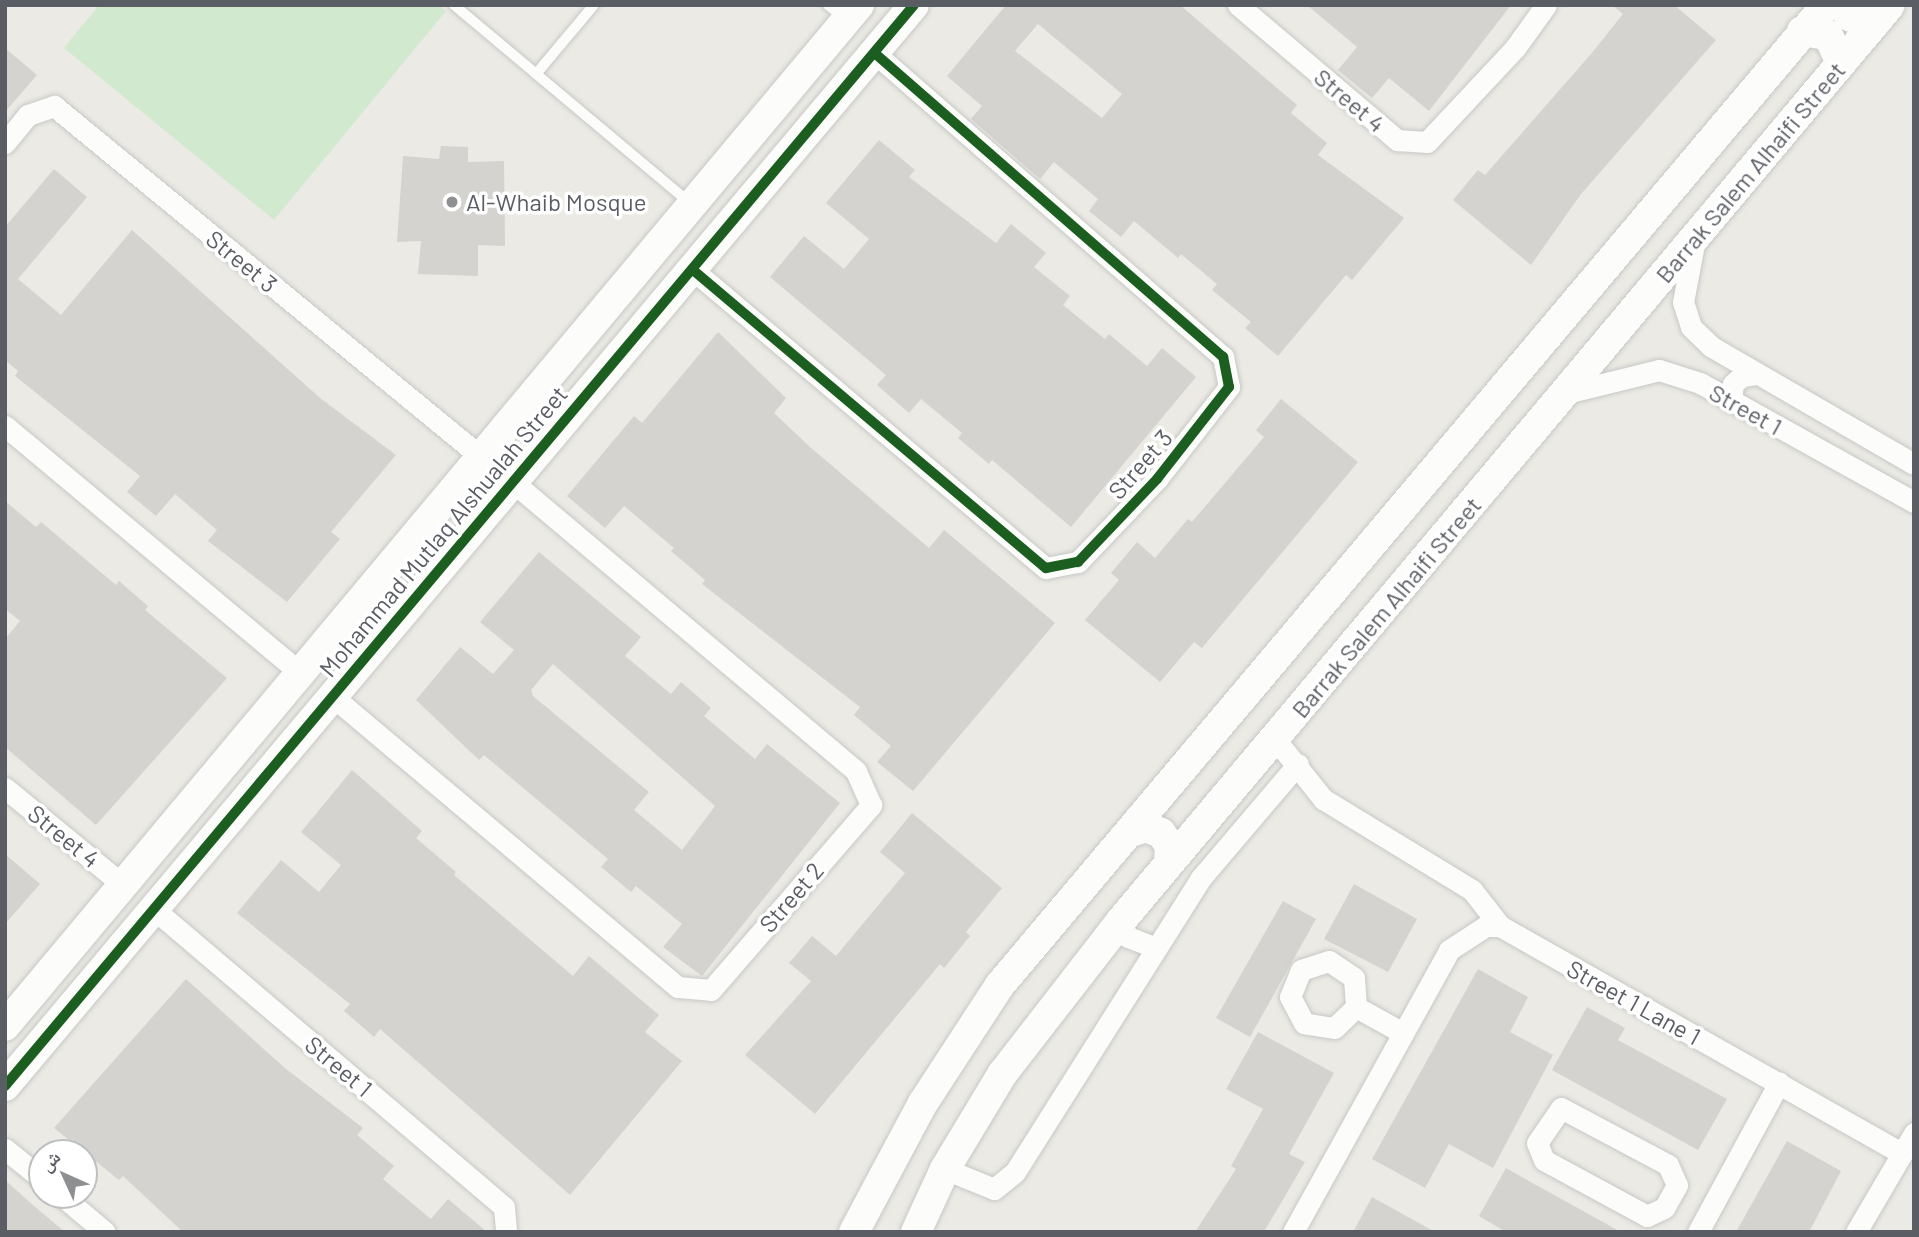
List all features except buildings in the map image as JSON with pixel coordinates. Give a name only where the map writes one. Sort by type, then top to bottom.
[{"type":"main road","name":"Mohammad Mutlaq Alshualah Street","points":[[5,1086],[914,5]]},
{"type":"main road","name":"Barrak Salem Alhaifi Street","points":[[854,1232],[923,1103],[1000,985],[1243,701],[1826,5]]},
{"type":"main road","points":[[1840,5],[1851,17],[1884,13]]},
{"type":"main road","name":"Mohammad Mutlaq Alshualah Street","points":[[5,1026],[480,456],[694,206],[844,10]]},
{"type":"main road","name":"Barrak Salem Alhaifi Street","points":[[916,1232],[945,1169],[1003,1073],[1120,922],[1884,13]]},
{"type":"main road","points":[[1802,31],[1828,35],[1841,62]]},
{"type":"main road","points":[[406,545],[411,570],[436,575]]},
{"type":"main road","points":[[356,604],[374,595],[385,600],[392,612],[388,629]]},
{"type":"main road","points":[[1243,701],[1255,724],[1275,739]]},
{"type":"main road","points":[[1131,832],[1146,827],[1161,833],[1170,846],[1169,862]]},
{"type":"street","name":"Street 4","points":[[1238,5],[1397,140],[1427,142],[1516,48],[1546,5]]},
{"type":"street","name":"Street 3","points":[[693,270],[1046,568],[1078,562],[1157,479],[1229,387],[1223,357],[874,53]]},
{"type":"street","name":"Street 3","points":[[5,143],[28,115],[54,106],[480,456]]},
{"type":"street","name":"Street 1","points":[[1696,236],[1683,302],[1691,327],[1756,374],[1914,464]]},
{"type":"street","name":"Street 1","points":[[1566,393],[1659,370],[1731,402],[1914,502]]},
{"type":"street","points":[[1731,402],[1733,384],[1742,376],[1756,374]]},
{"type":"street","points":[[5,426],[299,673]]},
{"type":"street","name":"Street 2","points":[[332,696],[678,987],[711,990],[871,805],[856,772],[512,481]]},
{"type":"street","points":[[1275,739],[1323,799],[1472,890],[1500,926],[1472,930],[1449,950],[1293,1232]]},
{"type":"street","points":[[945,1169],[994,1189],[1014,1172],[1154,947],[1200,879],[1297,764]]},
{"type":"street","name":"Street 4","points":[[5,788],[122,884]]},
{"type":"street","name":"Street 1","points":[[155,910],[504,1207],[506,1232]]},
{"type":"street","points":[[1120,922],[1128,937],[1154,947]]},
{"type":"street","name":"Street 1 Lane 1","points":[[1500,926],[1902,1153]]},
{"type":"street","points":[[1356,1007],[1403,1033]]},
{"type":"street","points":[[1672,1198],[1703,1224],[1779,1083]]},
{"type":"street","points":[[1561,1108],[1580,1115],[1668,1165],[1677,1185],[1672,1198],[1647,1216],[1544,1160],[1537,1143],[1544,1126],[1561,1108]]},
{"type":"street","points":[[1856,1232],[1914,1133]]},
{"type":"street","points":[[5,1149],[28,1168]]},
{"type":"street","points":[[78,1209],[105,1232]]},
{"type":"lane","points":[[454,5],[694,206]]},
{"type":"lane","points":[[536,74],[594,5]]},
{"type":"green space","points":[[99,5],[438,5],[446,11],[274,220],[64,48]]},
{"type":"cycle path","points":[[5,1086],[914,5]]},
{"type":"cycle path","points":[[693,270],[1046,568],[1078,562],[1157,479],[1229,387],[1223,357],[875,53]]},
{"type":"place","name":"Al-Whaib Mosque","points":[[452,202]]}]
